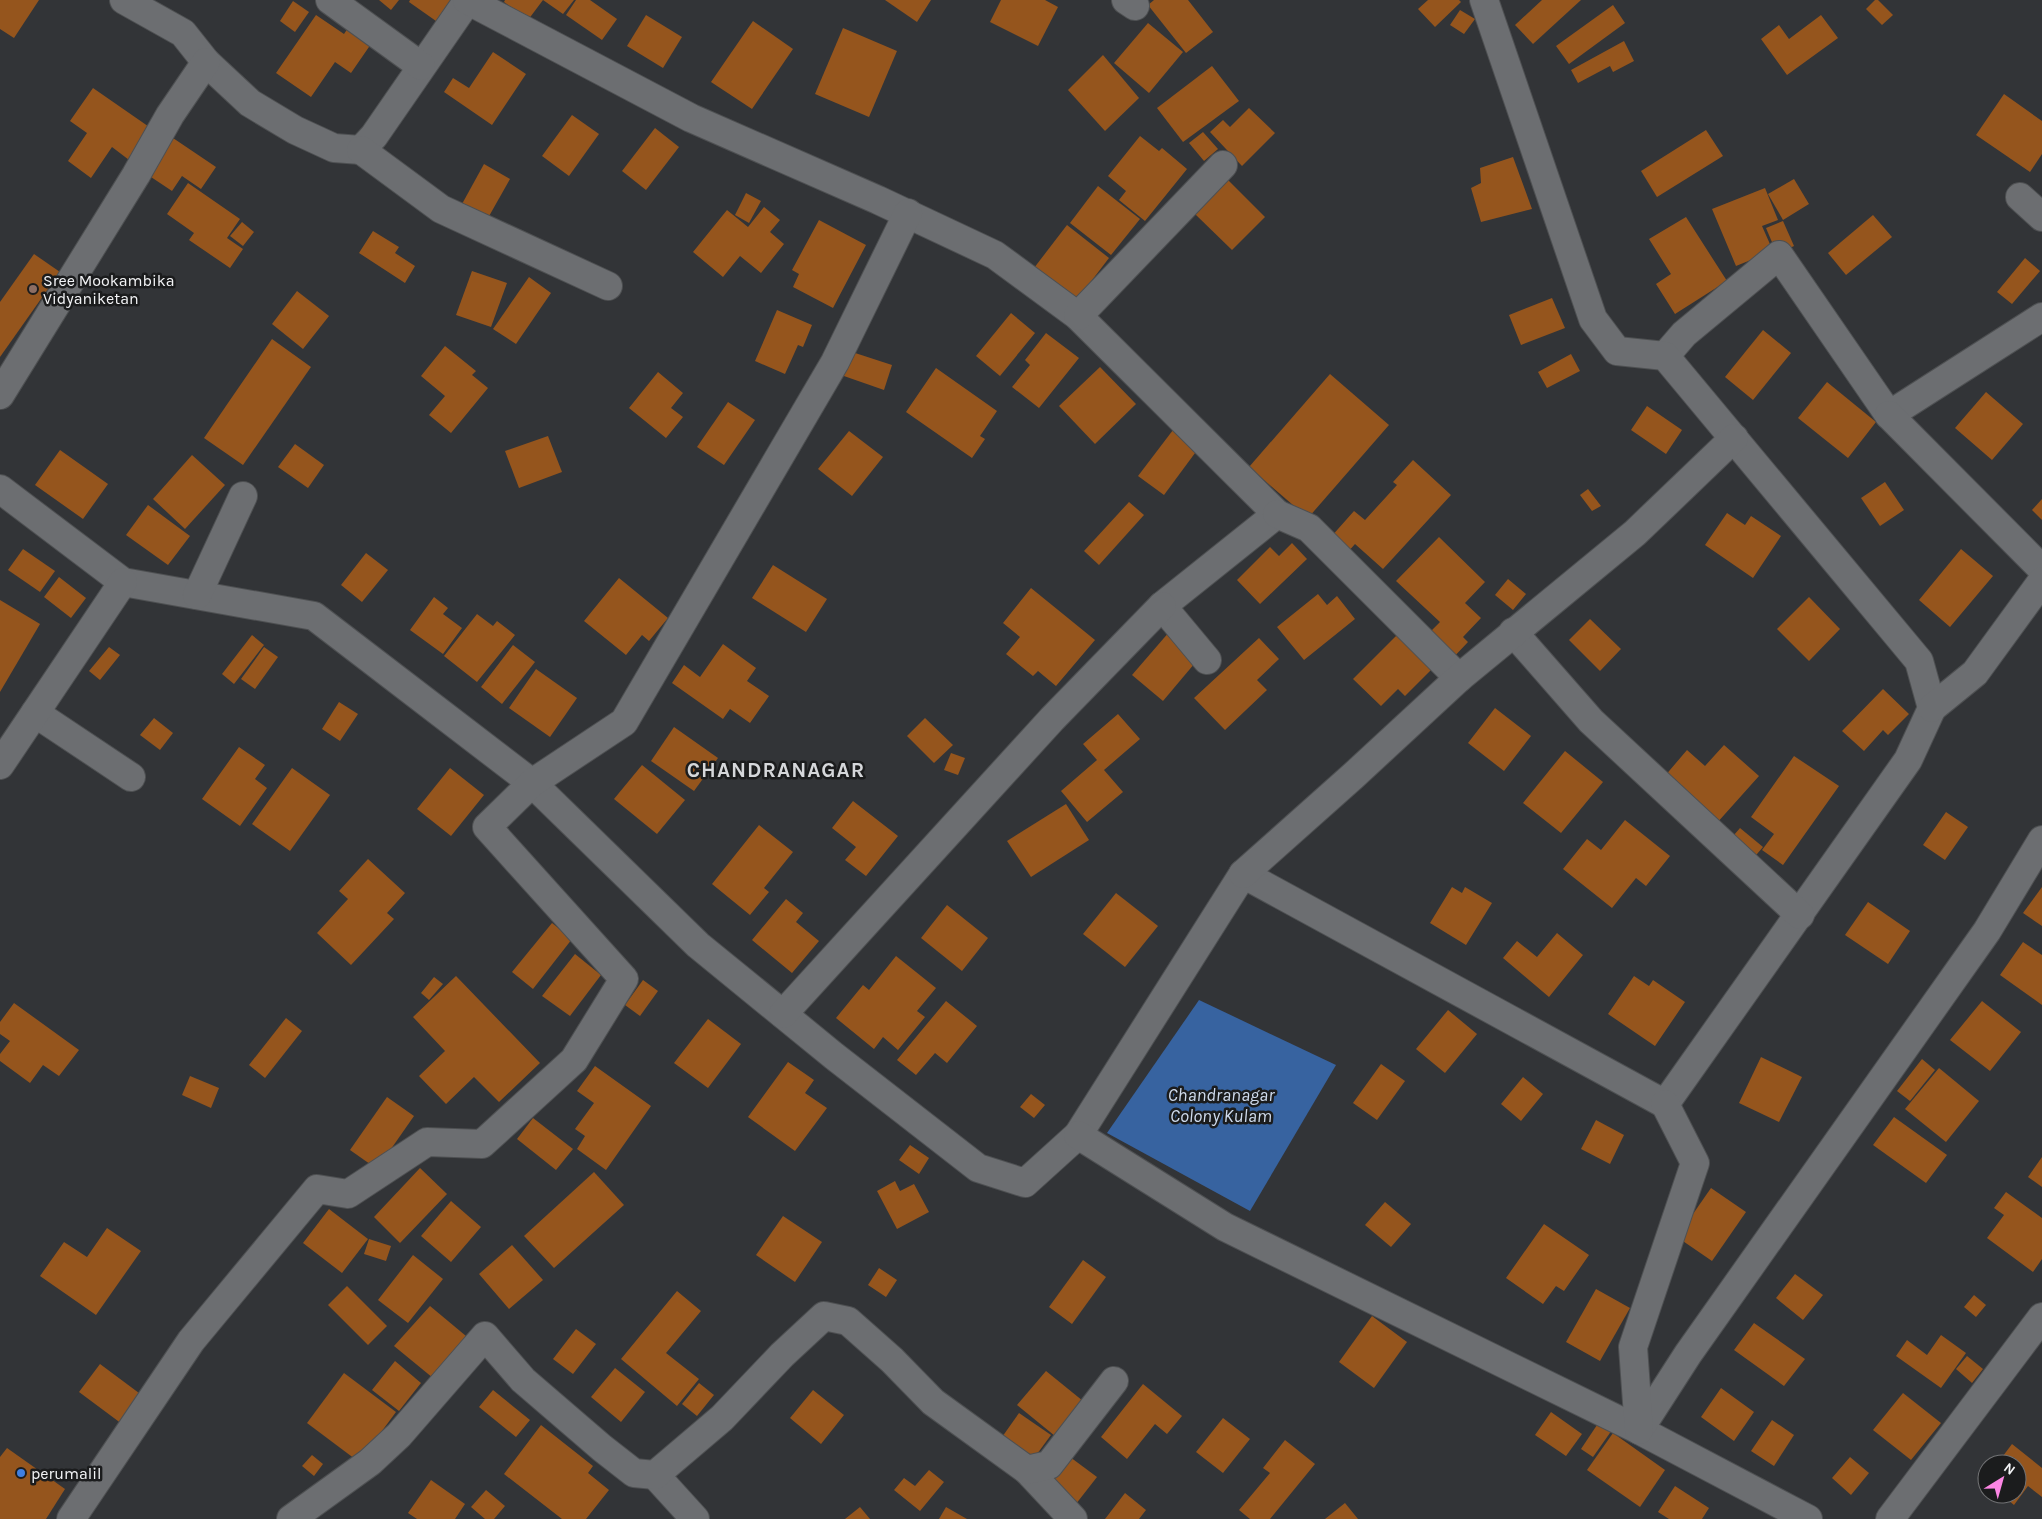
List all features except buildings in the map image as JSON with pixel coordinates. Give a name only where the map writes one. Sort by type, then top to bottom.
[{"type":"street","points":[[124,0],[182,33],[206,62],[250,103],[295,130],[334,148],[361,150],[441,209],[608,286]]},
{"type":"street","points":[[330,0],[421,66]]},
{"type":"street","points":[[361,150],[374,136],[468,0],[691,118],[908,213],[995,254],[1078,316],[1277,514],[1309,528],[1459,678]]},
{"type":"street","points":[[1489,2],[1593,319],[1617,351],[1665,356],[1920,661],[1932,708]]},
{"type":"street","points":[[0,395],[136,174],[170,115],[206,62]]},
{"type":"street","points":[[1078,316],[1224,165]]},
{"type":"street","points":[[2020,197],[2042,217]]},
{"type":"street","points":[[71,1519],[191,1341],[317,1189],[348,1194],[427,1142],[482,1144],[574,1060],[624,979],[487,827],[532,783],[624,722],[835,362],[908,213]]},
{"type":"street","points":[[1665,356],[1684,334],[1779,254],[1889,415],[2042,569]]},
{"type":"street","points":[[1889,415],[2042,318]]},
{"type":"street","points":[[0,489],[123,582],[314,616],[532,783],[698,946],[783,1014],[978,1168],[1025,1183],[1078,1135],[1243,874],[1459,678],[1635,534],[1734,438]]},
{"type":"street","points":[[197,595],[243,496]]},
{"type":"street","points":[[783,1014],[1052,719],[1162,606],[1277,514]]},
{"type":"street","points":[[1665,1104],[1908,760],[1932,708],[1975,673],[2042,581]]},
{"type":"street","points":[[0,765],[123,582]]},
{"type":"street","points":[[1162,606],[1207,660]]},
{"type":"street","points":[[1513,632],[1592,721],[1800,915]]},
{"type":"street","points":[[35,713],[132,777]]},
{"type":"street","points":[[1639,1430],[1688,1354],[1987,930],[2042,840]]},
{"type":"street","points":[[1243,874],[1665,1104],[1695,1164],[1634,1347],[1639,1430]]},
{"type":"street","points":[[1078,1135],[1225,1227],[1639,1430],[1808,1519]]},
{"type":"street","points":[[655,1475],[722,1418],[782,1355],[824,1316],[848,1321],[892,1360],[933,1402],[1027,1470],[1073,1519]]},
{"type":"street","points":[[1890,1519],[2042,1317]]},
{"type":"street","points":[[291,1519],[370,1462],[399,1435],[485,1336],[522,1380],[634,1473],[655,1475],[695,1519]]},
{"type":"street","points":[[1027,1470],[1049,1466],[1114,1381]]},
{"type":"water","name":"Chandranagar Colony Kulam","points":[[1199,1000],[1336,1065],[1250,1211],[1107,1133]]},
{"type":"place","name":"Sree Mookambika Vidyaniketan","points":[[33,289]]},
{"type":"place","name":"perumalil","points":[[21,1473]]},
{"type":"district","name":"CHANDRANAGAR","points":[[776,770]]}]
